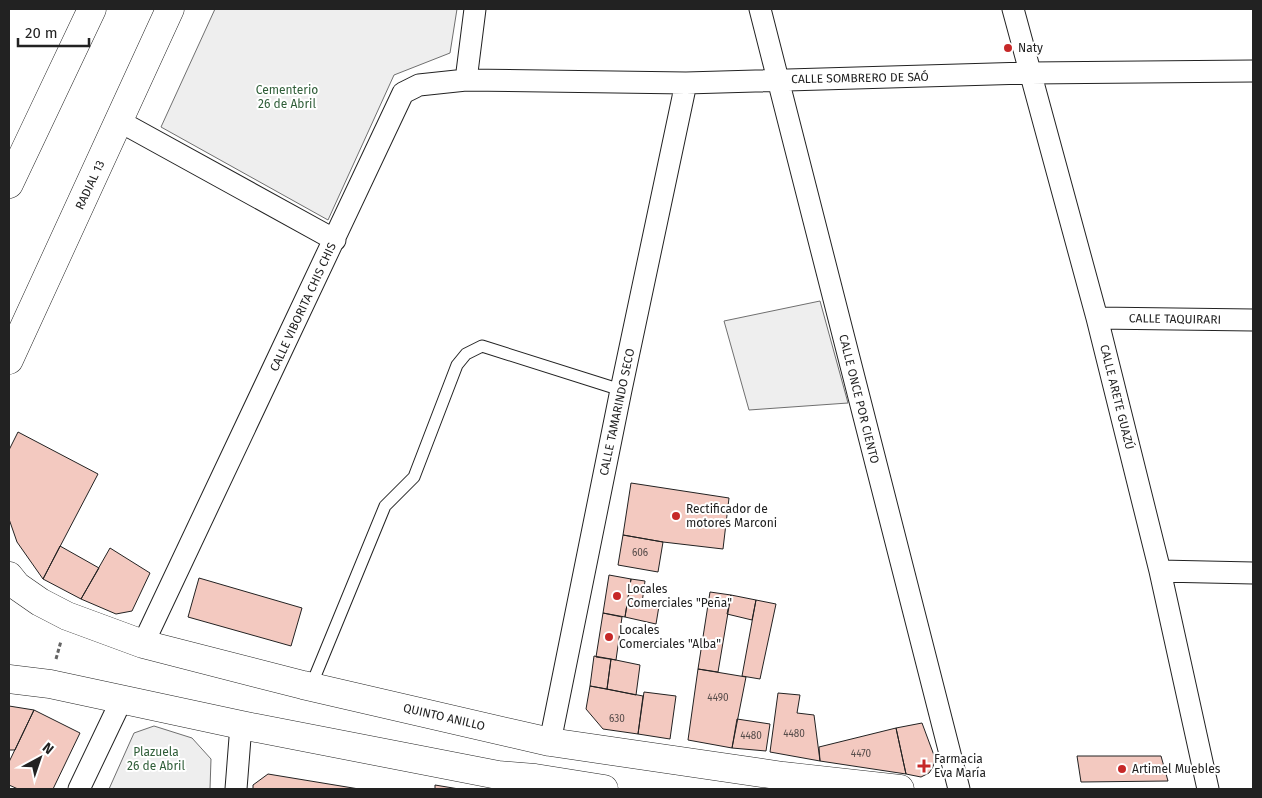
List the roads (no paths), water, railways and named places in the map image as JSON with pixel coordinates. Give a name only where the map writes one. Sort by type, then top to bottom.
[{"type":"main road","points":[[9,184],[92,9]]},
{"type":"main road","name":"RADIAL 13","points":[[9,360],[170,9]]},
{"type":"main road","name":"QUINTO ANILLO","points":[[9,576],[18,586],[40,602],[66,616],[143,644],[311,686],[550,742],[783,776],[900,789]]},
{"type":"main road","points":[[9,679],[50,684],[122,699],[498,782],[535,778],[604,789]]},
{"type":"street","points":[[466,80],[475,9]]},
{"type":"street","name":"CALLE ONCE POR CIENTO","points":[[760,9],[959,789]]},
{"type":"street","name":"CALLE ARETE GUAZÚ","points":[[1013,9],[1098,318],[1160,571],[1208,789]]},
{"type":"street","name":"CALLE SOMBRERO DE SAÓ","points":[[466,80],[686,83],[1030,73],[1253,71]]},
{"type":"street","name":"CALLE VIBORITA CHIS CHIS","points":[[143,644],[403,93],[419,85],[466,80]]},
{"type":"street","name":"CALLE TAMARINDO SECO","points":[[550,742],[621,390],[686,83]]},
{"type":"street","points":[[119,121],[335,240]]},
{"type":"street","name":"CALLE TAQUIRARI","points":[[1098,318],[1253,320]]},
{"type":"street","points":[[1160,571],[1253,573]]},
{"type":"street","points":[[79,789],[122,699]]},
{"type":"street","points":[[236,789],[241,725]]},
{"type":"lane","points":[[311,686],[385,506],[414,478],[457,365],[466,354],[482,346],[621,390]]},
{"type":"place","name":"Naty","points":[[1008,48]]},
{"type":"place","name":"Rectificador de motores Marconi","points":[[676,516]]},
{"type":"place","name":"Locales Comerciales \"Peña\"","points":[[617,596]]},
{"type":"place","name":"Locales Comerciales \"Alba\"","points":[[609,637]]},
{"type":"place","name":"Farmacia Eva María","points":[[924,766]]},
{"type":"place","name":"Artimel Muebles","points":[[1122,769]]},
{"type":"park label","name":"Cementerio 26 de Abril","points":[[287,97]]},
{"type":"park label","name":"Plazuela 26 de Abril","points":[[156,759]]}]
